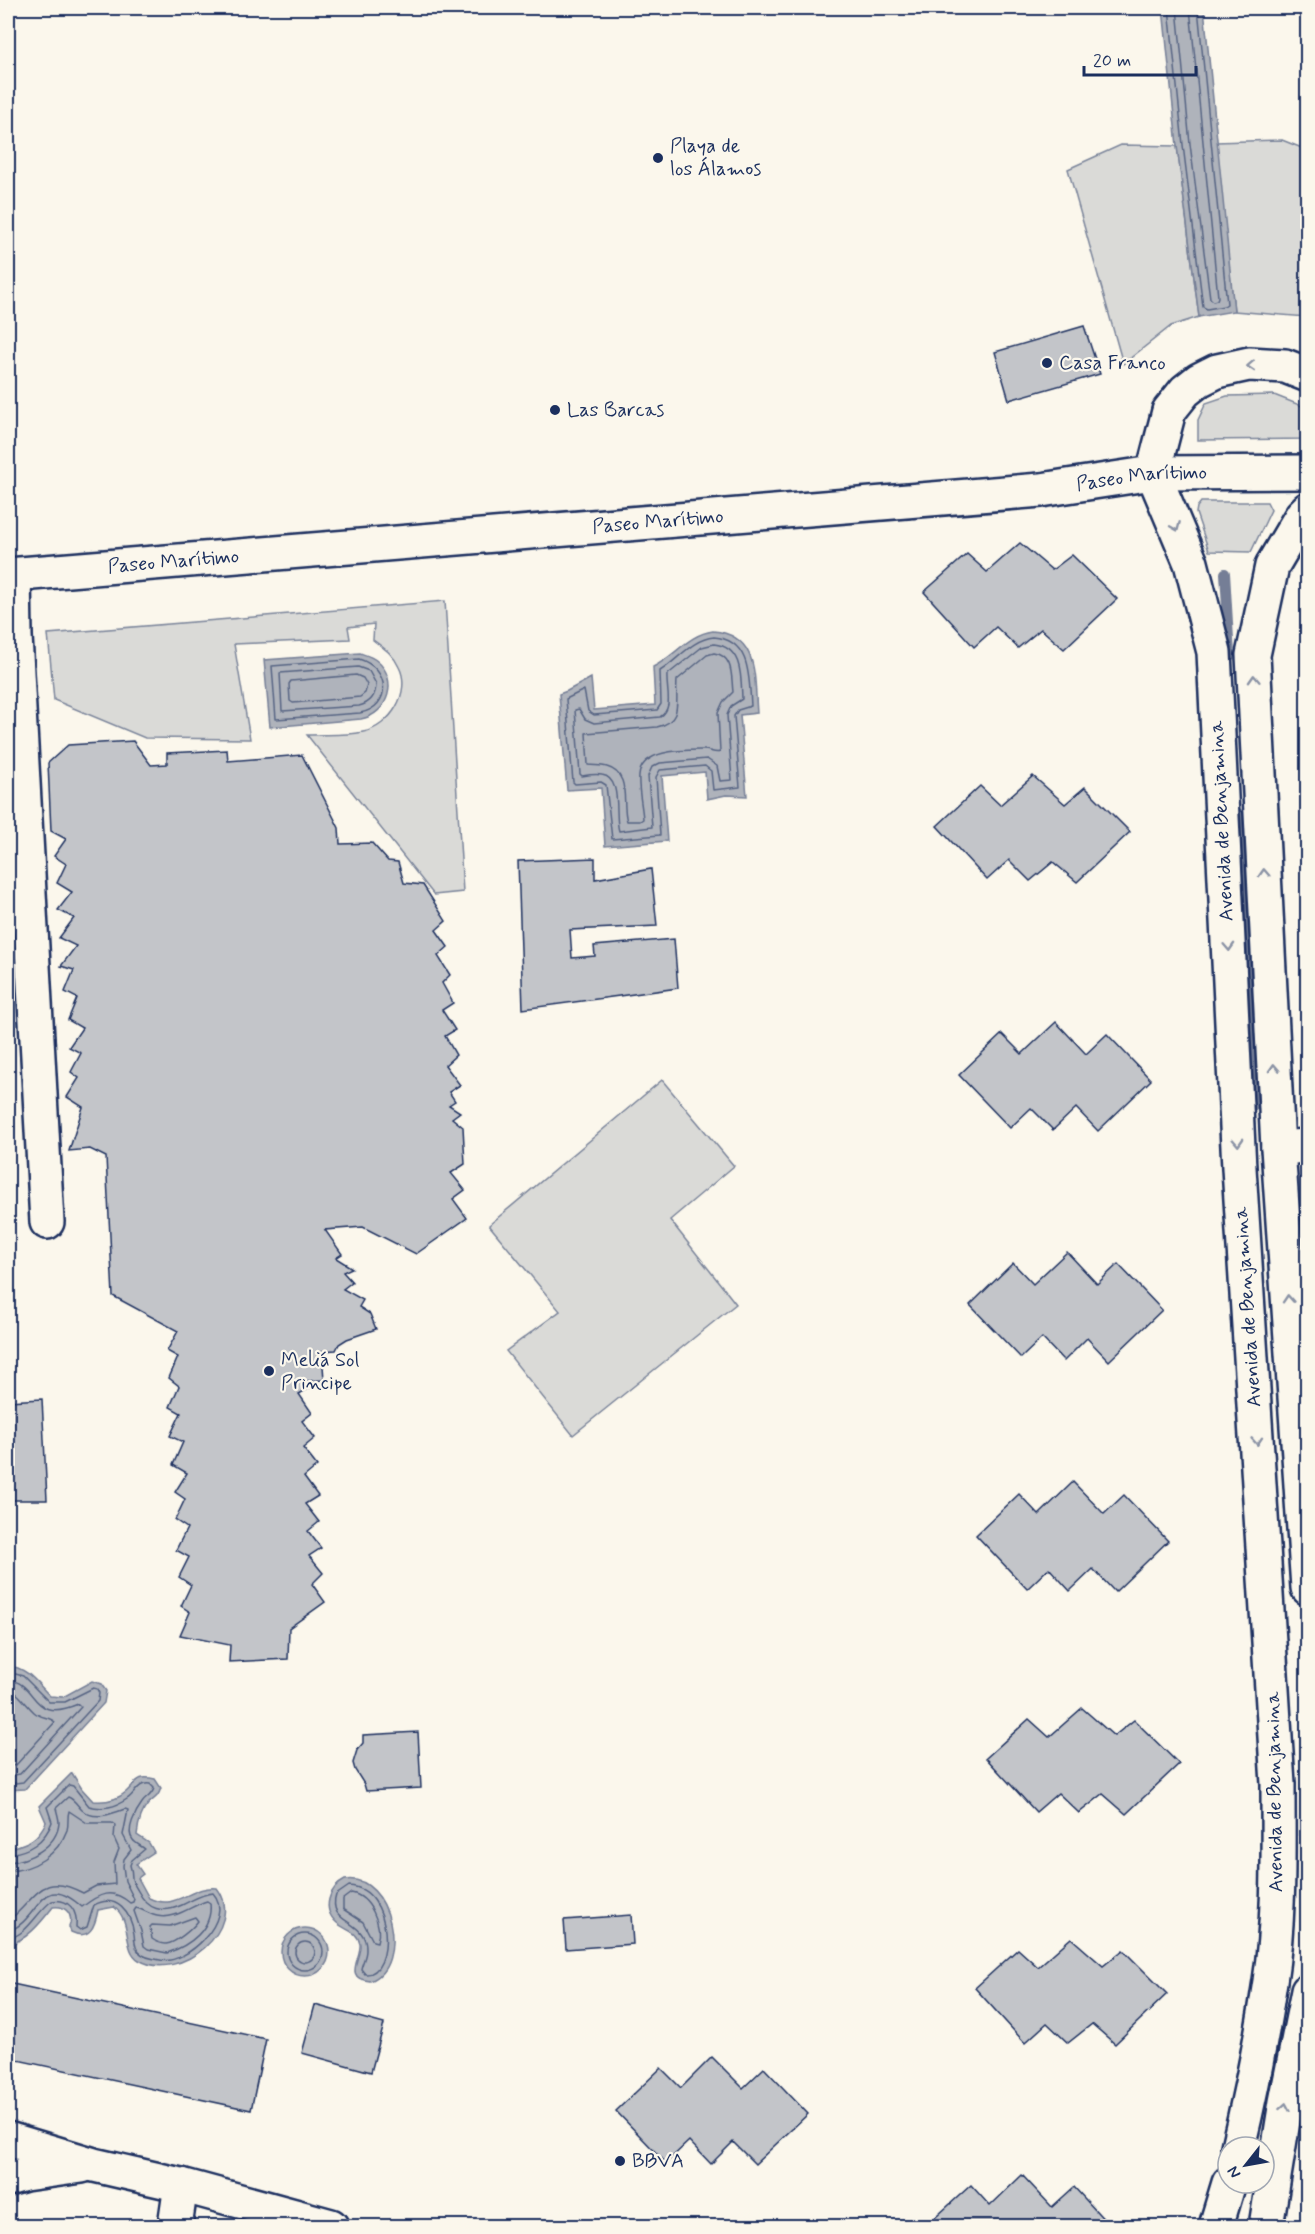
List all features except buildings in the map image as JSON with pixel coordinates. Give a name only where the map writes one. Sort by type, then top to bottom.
[{"type":"street","points":[[1153,473],[1169,411],[1185,391],[1199,380],[1217,371],[1249,364],[1285,366],[1308,375]]},
{"type":"street","name":"Paseo Marítimo","points":[[10,575],[1041,490],[1153,473],[1308,472]]},
{"type":"street","name":"Avenida de Benjamina","points":[[1153,473],[1191,563],[1214,652],[1240,1180],[1278,1784],[1278,1880],[1271,1979],[1241,2135]]},
{"type":"street","name":"Avenida de Benjamina","points":[[1308,509],[1302,515],[1272,566],[1253,656],[1293,1147],[1308,1588]]},
{"type":"street","points":[[10,575],[47,1222]]},
{"type":"street","points":[[1266,2226],[1286,2102],[1308,1991]]},
{"type":"street","points":[[8,2139],[94,2165],[181,2185],[331,2226]]},
{"type":"street","points":[[8,2179],[25,2174],[94,2165]]},
{"type":"street","points":[[175,2226],[181,2185]]},
{"type":"street","points":[[1216,2226],[1225,2195]]},
{"type":"shaded area","points":[[1282,140],[1307,150],[1307,317],[1234,311],[1216,142]]},
{"type":"shaded area","points":[[1121,145],[1177,146],[1199,317],[1171,326],[1123,364],[1068,169]]},
{"type":"shaded area","points":[[1274,395],[1307,408],[1307,439],[1198,440],[1198,420],[1206,403],[1227,396]]},
{"type":"shaded area","points":[[1201,502],[1267,502],[1271,510],[1251,552],[1209,551],[1196,513]]},
{"type":"shaded area","points":[[445,601],[463,892],[434,895],[307,735],[342,734],[373,729],[390,716],[396,707],[403,687],[402,677],[394,658],[373,640],[374,624],[348,627],[350,639],[234,644],[250,739],[145,738],[54,700],[48,634]]},
{"type":"shaded area","points":[[662,1080],[734,1166],[670,1220],[736,1304],[573,1435],[506,1351],[560,1311],[489,1225]]},
{"type":"water","points":[[1163,8],[1204,8],[1234,311],[1199,317],[1177,146]]},
{"type":"water","points":[[713,631],[728,634],[747,649],[754,673],[757,713],[740,715],[747,796],[726,795],[707,799],[705,772],[662,776],[667,841],[605,846],[601,788],[567,790],[559,694],[591,678],[594,710],[655,705],[653,667],[697,636]]},
{"type":"water","points":[[360,653],[377,661],[384,668],[388,677],[388,695],[384,703],[371,716],[361,719],[270,727],[264,660]]},
{"type":"water","points":[[8,1666],[21,1669],[50,1696],[63,1697],[92,1681],[101,1684],[106,1691],[104,1703],[25,1789],[8,1790]]},
{"type":"water","points":[[72,1773],[93,1801],[115,1799],[141,1778],[155,1779],[161,1788],[158,1795],[144,1810],[137,1835],[149,1843],[154,1852],[136,1864],[143,1874],[138,1878],[149,1898],[159,1901],[168,1902],[199,1890],[217,1888],[224,1903],[223,1919],[216,1934],[205,1948],[190,1958],[173,1964],[155,1965],[139,1960],[131,1949],[124,1920],[114,1907],[98,1910],[93,1926],[83,1935],[71,1932],[70,1915],[65,1909],[53,1907],[27,1935],[8,1944],[8,1849],[26,1843],[39,1834],[46,1822],[39,1806]]},
{"type":"water","points":[[345,1880],[361,1882],[374,1891],[384,1905],[390,1923],[392,1941],[390,1958],[382,1972],[370,1981],[357,1976],[355,1972],[360,1949],[359,1939],[354,1933],[337,1923],[329,1912],[331,1893]]},
{"type":"water","points":[[305,1928],[322,1935],[329,1952],[322,1969],[305,1976],[288,1969],[281,1952],[288,1935]]},
{"type":"waterway","points":[[1225,573],[1230,656]]},
{"type":"waterway","points":[[1238,813],[1254,1106]]},
{"type":"place","name":"Playa de los Álamos","points":[[658,158]]},
{"type":"place","name":"Casa Franco","points":[[1047,363]]},
{"type":"place","name":"Las Barcas","points":[[555,410]]},
{"type":"place","name":"Meliá Sol Principe","points":[[269,1371]]},
{"type":"place","name":"BBVA","points":[[620,2161]]}]
